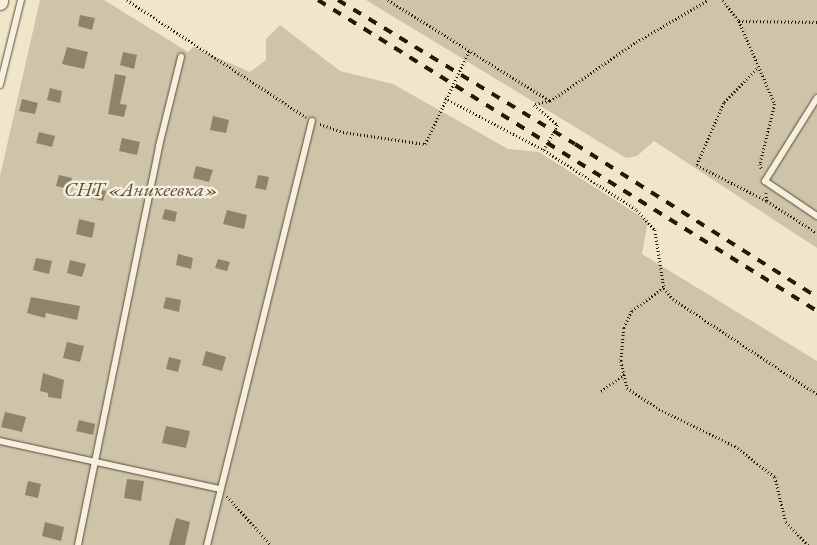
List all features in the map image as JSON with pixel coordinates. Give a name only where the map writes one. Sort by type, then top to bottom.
[{"type":"lane","points":[[0,85],[21,0]]},
{"type":"lane","points":[[78,545],[97,463],[159,146],[181,57]]},
{"type":"lane","points":[[817,98],[765,182],[817,216]]},
{"type":"lane","points":[[207,545],[312,121]]},
{"type":"lane","points":[[0,441],[220,489]]},
{"type":"path","points":[[128,0],[312,121],[343,132],[425,144],[445,98],[469,51]]},
{"type":"path","points":[[388,0],[550,101]]},
{"type":"path","points":[[544,150],[558,125],[534,105],[550,101],[636,42],[708,0]]},
{"type":"path","points":[[723,0],[739,21],[757,69],[775,104],[760,164],[765,182],[767,201]]},
{"type":"path","points":[[739,21],[817,22]]},
{"type":"path","points":[[757,69],[724,103],[697,165],[767,201],[817,233]]},
{"type":"path","points":[[445,98],[544,150],[637,210],[656,230],[664,288],[673,299],[817,394]]},
{"type":"path","points":[[664,288],[632,311],[624,328],[621,361],[627,388],[660,409],[735,446],[775,477],[786,522],[808,545]]},
{"type":"path","points":[[601,391],[624,374]]},
{"type":"path","points":[[220,489],[271,545]]},
{"type":"green space","name":"СНТ «Аникеевка»","points":[[40,0],[104,0],[188,52],[193,47],[250,72],[266,60],[266,39],[280,25],[340,71],[393,84],[508,149],[539,152],[648,221],[642,254],[817,361],[817,545],[0,545],[0,176]]},
{"type":"green space","points":[[366,0],[817,0],[817,248],[654,141],[637,156],[626,158]]},
{"type":"building","points":[[80,15],[95,18],[92,30],[78,26]]},
{"type":"building","points":[[67,47],[88,52],[84,69],[62,64]]},
{"type":"building","points":[[123,52],[137,55],[134,69],[120,65]]},
{"type":"building","points":[[115,74],[126,76],[120,104],[127,105],[124,117],[108,114]]},
{"type":"building","points":[[50,88],[62,91],[60,103],[47,100]]},
{"type":"building","points":[[22,99],[38,103],[35,114],[19,111]]},
{"type":"building","points":[[213,116],[229,120],[226,133],[210,130]]},
{"type":"building","points":[[39,132],[55,136],[52,147],[36,143]]},
{"type":"building","points":[[122,138],[140,142],[137,155],[119,151]]},
{"type":"building","points":[[196,166],[213,170],[209,182],[193,178]]},
{"type":"building","points":[[59,175],[72,178],[69,189],[56,186]]},
{"type":"building","points":[[258,175],[269,177],[266,190],[255,188]]},
{"type":"building","points":[[93,188],[106,191],[103,201],[91,198]]},
{"type":"building","points":[[165,209],[177,212],[175,222],[162,219]]},
{"type":"building","points":[[227,210],[247,215],[244,229],[223,224]]},
{"type":"building","points":[[79,219],[95,223],[92,238],[76,234]]},
{"type":"building","points":[[178,254],[193,258],[191,269],[176,265]]},
{"type":"building","points":[[36,258],[52,261],[49,274],[33,270]]},
{"type":"building","points":[[218,259],[230,262],[227,271],[215,268]]},
{"type":"building","points":[[70,260],[86,264],[82,277],[67,273]]},
{"type":"building","points":[[31,297],[80,306],[77,320],[46,313],[45,318],[27,313]]},
{"type":"building","points":[[166,297],[181,300],[179,312],[163,308]]},
{"type":"building","points":[[67,342],[84,346],[80,362],[63,358]]},
{"type":"building","points":[[206,351],[226,357],[222,371],[202,365]]},
{"type":"building","points":[[169,357],[181,360],[178,372],[166,369]]},
{"type":"building","points":[[43,373],[64,380],[61,399],[48,397],[48,393],[40,391]]},
{"type":"building","points":[[5,412],[26,417],[22,432],[1,427]]},
{"type":"building","points":[[79,420],[95,424],[93,435],[76,431]]},
{"type":"building","points":[[166,426],[190,431],[186,448],[162,443]]},
{"type":"building","points":[[127,479],[144,481],[141,501],[124,498]]},
{"type":"building","points":[[28,481],[41,484],[38,498],[25,495]]},
{"type":"building","points":[[176,518],[190,522],[185,545],[169,545]]},
{"type":"building","points":[[45,522],[64,527],[61,541],[42,536]]},
{"type":"railway","points":[[318,0],[817,311]]},
{"type":"railway","points":[[338,0],[575,144],[817,297]]}]
